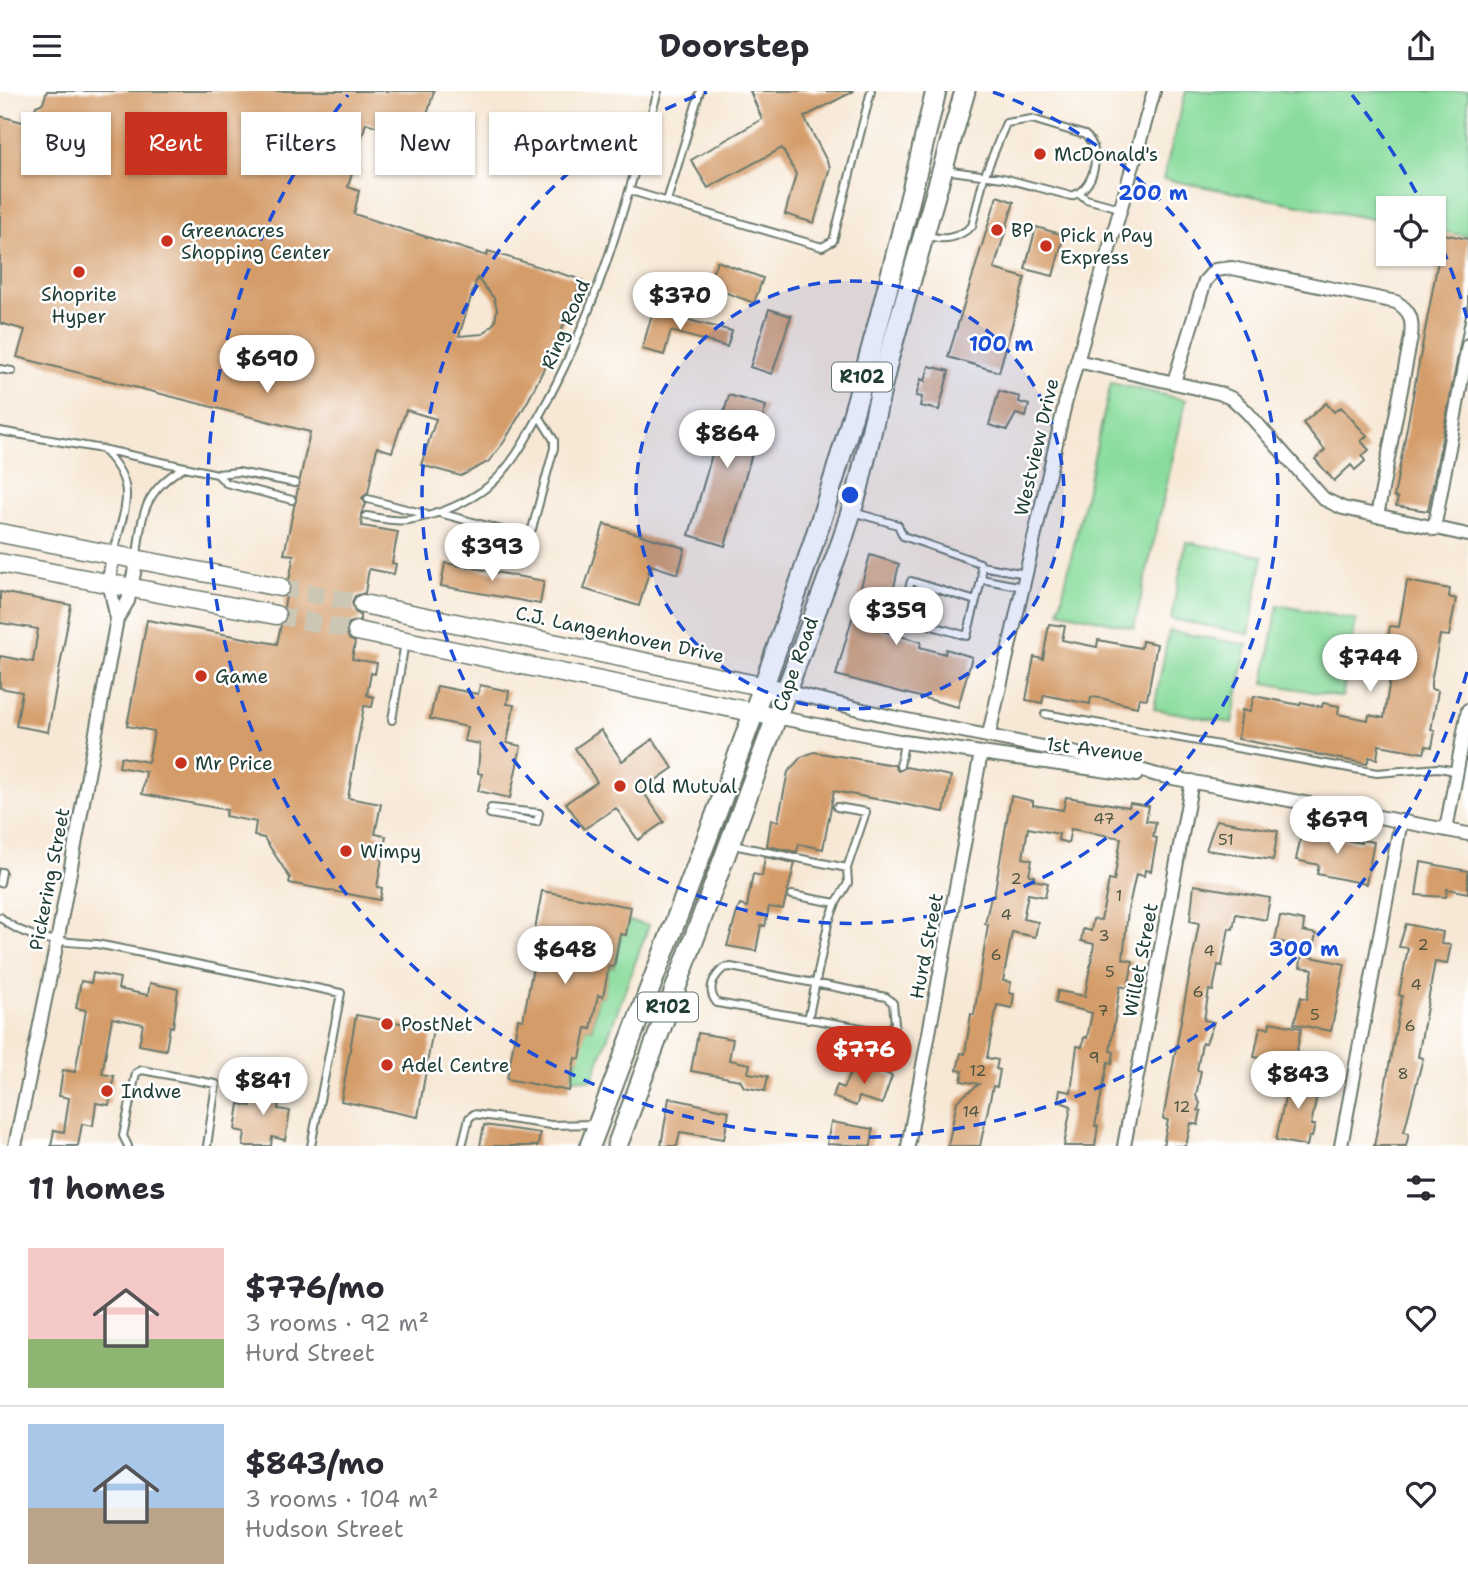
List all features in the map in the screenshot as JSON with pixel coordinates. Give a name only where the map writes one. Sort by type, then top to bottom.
[{"type":"main road","name":"Cape Road","points":[[590,1146],[764,686],[814,540],[868,357],[936,91]]},
{"type":"main road","name":"Cape Road","points":[[617,1146],[851,511],[888,360],[965,91]]},
{"type":"main road","points":[[0,533],[280,587]]},
{"type":"main road","points":[[0,563],[276,615]]},
{"type":"main road","name":"C.J. Langenhoven Drive","points":[[363,604],[785,691]]},
{"type":"main road","points":[[357,631],[776,717]]},
{"type":"street","name":"Westview Drive","points":[[989,734],[1077,361],[1154,91]]},
{"type":"street","points":[[1174,382],[1205,281],[1215,270],[1232,268],[1402,306],[1411,316],[1412,337],[1377,516]]},
{"type":"street","points":[[1434,529],[1468,345]]},
{"type":"street","points":[[1077,361],[1174,382],[1233,399],[1324,499],[1343,508],[1468,535]]},
{"type":"street","name":"Pickering Street","points":[[113,554],[109,582],[117,619]]},
{"type":"street","name":"Pickering Street","points":[[15,1146],[57,941],[117,619],[132,586],[137,559]]},
{"type":"street","name":"1st Avenue","points":[[785,691],[892,717],[989,734],[1103,759],[1157,775]]},
{"type":"street","points":[[1446,830],[1468,709]]},
{"type":"street","name":"1st Avenue","points":[[776,717],[904,742],[1157,775]]},
{"type":"street","name":"Hurd Street","points":[[908,1146],[981,753]]},
{"type":"street","points":[[1157,775],[1468,834]]},
{"type":"street","name":"Willet Street","points":[[1124,1146],[1192,781]]},
{"type":"street","points":[[1341,1146],[1401,821]]},
{"type":"lane","name":"Ring Road","points":[[366,516],[398,521],[435,512],[473,497],[493,483],[539,416],[597,292],[631,191],[658,91]]},
{"type":"lane","points":[[667,201],[700,91]]},
{"type":"lane","points":[[631,191],[822,247],[828,246],[832,240],[870,91]]},
{"type":"lane","points":[[923,234],[940,240],[957,237],[972,226],[984,177],[1006,123],[1032,119],[1090,139],[1095,162],[1088,184],[1079,193],[1071,196],[1003,178],[984,177],[942,169]]},
{"type":"lane","points":[[1079,193],[1086,199],[1120,208]]},
{"type":"lane","points":[[0,369],[12,371]]},
{"type":"lane","points":[[435,512],[520,535],[532,529],[554,448],[554,439],[539,416]]},
{"type":"lane","points":[[0,431],[102,449],[217,474],[238,471],[295,483]]},
{"type":"lane","points":[[102,449],[116,462],[126,478],[128,490],[113,554]]},
{"type":"lane","points":[[137,559],[148,500],[156,487],[184,467]]},
{"type":"lane","points":[[217,474],[226,483],[292,500]]},
{"type":"lane","name":"Ring Road","points":[[368,499],[425,514]]},
{"type":"lane","points":[[851,511],[898,525],[903,536],[1024,580]]},
{"type":"lane","points":[[976,601],[911,581],[901,617],[967,636],[976,601],[981,579],[981,566]]},
{"type":"lane","points":[[981,579],[1024,580]]},
{"type":"lane","points":[[391,720],[405,641]]},
{"type":"lane","points":[[1045,714],[1377,773],[1438,768],[1457,771]]},
{"type":"lane","points":[[900,766],[904,742]]},
{"type":"lane","points":[[808,1020],[836,903],[848,883],[847,867],[866,812],[837,807]]},
{"type":"lane","points":[[491,811],[539,813],[537,822],[491,811]]},
{"type":"lane","points":[[728,844],[847,867]]},
{"type":"lane","points":[[0,883],[2,872]]},
{"type":"lane","points":[[792,895],[836,903]]},
{"type":"lane","points":[[0,917],[21,931],[57,941],[97,944],[341,993],[311,1146]]},
{"type":"lane","points":[[731,967],[815,983],[886,997],[892,1003],[895,1024],[885,1033],[808,1020],[717,1003],[711,992],[712,983],[724,968],[731,967]]},
{"type":"lane","points":[[128,1146],[123,1136],[136,1073],[142,1070],[216,1084],[207,1146]]},
{"type":"lane","points":[[462,1146],[469,1118],[474,1114],[551,1125],[598,1123]]},
{"type":"green space","points":[[1186,91],[1468,91],[1468,236],[1446,232],[1446,196],[1376,196],[1376,220],[1163,179]]},
{"type":"green space","points":[[1111,383],[1186,400],[1134,628],[1059,611]]},
{"type":"green space","points":[[1186,542],[1263,556],[1249,634],[1171,619]]},
{"type":"green space","points":[[1278,605],[1356,620],[1342,697],[1264,683]]},
{"type":"green space","points":[[1169,631],[1247,645],[1232,723],[1154,709]]},
{"type":"green space","points":[[628,921],[649,925],[592,1080],[571,1078],[586,1028],[592,1029],[598,995],[603,996],[609,966],[614,967],[621,934]]},
{"type":"building","points":[[47,91],[434,91],[428,112],[375,112],[375,126],[366,123],[361,141],[361,112],[241,112],[241,175],[351,175],[348,187],[359,191],[354,214],[487,256],[488,251],[582,280],[555,346],[529,399],[504,442],[488,462],[461,476],[421,465],[436,419],[406,410],[392,452],[377,447],[368,493],[362,498],[366,504],[361,514],[362,526],[398,532],[392,563],[396,564],[394,574],[369,569],[365,593],[355,596],[352,602],[360,620],[349,623],[346,629],[349,639],[355,642],[352,659],[377,663],[375,674],[371,673],[367,695],[374,697],[372,707],[364,706],[348,798],[381,804],[375,834],[386,836],[377,887],[382,888],[380,900],[289,883],[290,878],[264,838],[254,836],[256,822],[225,816],[227,810],[142,794],[146,772],[119,767],[121,757],[148,762],[154,731],[127,726],[147,620],[277,644],[281,625],[287,616],[284,607],[291,588],[289,580],[294,555],[284,554],[310,432],[17,357],[25,330],[0,323],[0,116],[21,122],[21,175],[111,175],[111,112],[34,112],[36,106],[43,103]],"holes":[[[477,278],[494,298],[497,309],[495,322],[483,334],[459,336]]]},
{"type":"building","points":[[750,91],[854,91],[804,117],[830,167],[814,223],[785,214],[796,174],[782,148],[708,188],[691,160],[762,119]]},
{"type":"building","points":[[997,196],[1014,202],[994,269],[1025,278],[999,372],[948,357]]},
{"type":"building","name":"Pick n Pay Express","points":[[1036,227],[1064,235],[1053,276],[1025,269]]},
{"type":"building","points":[[1446,235],[1468,239],[1468,304],[1428,511],[1396,506],[1398,498],[1394,497],[1437,266],[1446,266]]},
{"type":"building","points":[[717,261],[763,278],[754,303],[708,286]]},
{"type":"building","points":[[769,309],[791,316],[772,374],[750,367]]},
{"type":"building","points":[[653,311],[732,331],[727,347],[671,331],[664,355],[642,349]]},
{"type":"building","points":[[929,366],[949,371],[939,410],[920,406],[922,397],[916,396],[921,379],[925,381]]},
{"type":"building","points":[[999,391],[1020,397],[1019,402],[1029,405],[1026,417],[1016,414],[1007,430],[989,425]]},
{"type":"building","points":[[729,395],[766,406],[725,546],[689,535]]},
{"type":"building","points":[[1326,403],[1334,412],[1341,407],[1367,436],[1361,441],[1369,450],[1362,456],[1365,461],[1355,470],[1351,465],[1334,481],[1315,459],[1325,450],[1303,423]]},
{"type":"building","points":[[604,524],[685,548],[678,574],[651,565],[639,606],[584,589]]},
{"type":"building","points":[[870,555],[899,564],[889,611],[886,610],[880,630],[921,642],[920,647],[945,654],[946,649],[972,657],[958,707],[836,675]]},
{"type":"building","points":[[445,563],[544,581],[540,604],[441,586]]},
{"type":"building","points":[[1407,581],[1450,589],[1449,597],[1456,599],[1449,636],[1440,635],[1431,682],[1431,689],[1438,691],[1431,730],[1435,731],[1432,747],[1426,746],[1424,753],[1379,745],[1377,759],[1369,757],[1367,764],[1238,739],[1242,710],[1250,712],[1254,696],[1300,705],[1301,702],[1322,707],[1323,703],[1339,706],[1338,714],[1368,720],[1369,715],[1384,718],[1392,665],[1383,664],[1390,626],[1399,627]]},
{"type":"building","points":[[0,592],[71,605],[48,732],[16,726],[22,692],[0,688],[0,656],[33,662],[38,629],[0,623]]},
{"type":"building","points":[[1049,624],[1065,626],[1062,640],[1097,647],[1098,640],[1141,648],[1142,641],[1157,644],[1147,699],[1139,698],[1137,707],[1091,697],[1090,704],[1044,695],[1042,703],[1026,700],[1034,657],[1043,659]]},
{"type":"building","points":[[480,685],[509,691],[507,704],[514,705],[507,743],[521,746],[510,798],[478,791],[482,774],[478,773],[480,744],[464,741],[467,727],[430,719],[437,686],[478,694]]},
{"type":"building","name":"Old Mutual","points":[[601,730],[622,761],[653,739],[673,768],[642,790],[664,822],[638,840],[616,808],[584,829],[566,803],[597,782],[575,748]]},
{"type":"building","points":[[814,752],[894,765],[898,771],[906,767],[951,776],[944,812],[834,791],[823,849],[799,844],[797,852],[767,846],[771,820],[778,821],[788,772],[801,757]]},
{"type":"building","points":[[1011,796],[1033,801],[1033,805],[1063,810],[1066,797],[1129,807],[1130,803],[1149,806],[1146,821],[1156,822],[1153,837],[1157,838],[1151,871],[1145,870],[1144,876],[1136,874],[1128,910],[1123,959],[1133,961],[1128,988],[1120,986],[1110,1051],[1114,1052],[1112,1063],[1108,1062],[1095,1126],[1098,1126],[1095,1146],[1064,1146],[1071,1106],[1058,1101],[1060,1090],[1071,1092],[1077,1046],[1082,1047],[1084,1037],[1087,1038],[1092,1013],[1055,1003],[1058,991],[1085,996],[1094,944],[1081,941],[1083,929],[1091,931],[1093,919],[1101,920],[1109,880],[1114,881],[1121,838],[1071,829],[1068,843],[1058,840],[1059,834],[1028,828],[1023,858],[1032,860],[1029,875],[1035,876],[1034,880],[1048,883],[1045,897],[1028,894],[1023,919],[1038,922],[1035,937],[1012,932],[1003,981],[1011,982],[1009,993],[1014,994],[1012,1008],[997,1005],[987,1058],[998,1060],[996,1069],[1000,1070],[997,1087],[993,1086],[980,1146],[948,1146],[957,1101],[979,1084],[961,1081],[963,1071],[957,1070],[961,1053],[965,1054],[971,1014],[974,1015],[988,925],[985,924],[991,896],[994,896]]},
{"type":"building","points":[[1216,820],[1278,831],[1273,860],[1206,850]]},
{"type":"building","points":[[1302,831],[1361,843],[1361,840],[1374,842],[1366,884],[1317,874],[1319,865],[1296,860]]},
{"type":"building","points":[[765,857],[795,863],[783,909],[769,907],[765,926],[761,925],[756,951],[727,946],[740,905],[747,907],[753,874],[762,876]]},
{"type":"building","points":[[1421,862],[1468,871],[1468,893],[1447,889],[1446,897],[1416,895]]},
{"type":"building","points":[[1194,885],[1270,898],[1266,920],[1236,914],[1233,929],[1229,928],[1222,966],[1218,965],[1213,991],[1209,990],[1204,1020],[1214,1022],[1206,1043],[1202,1043],[1197,1070],[1201,1071],[1196,1096],[1200,1103],[1198,1110],[1201,1111],[1198,1125],[1191,1123],[1186,1146],[1163,1146],[1168,1120],[1163,1119],[1199,923],[1190,921]]},
{"type":"building","points":[[542,891],[631,907],[626,935],[620,934],[614,967],[609,966],[603,997],[598,995],[591,1029],[586,1028],[580,1059],[575,1058],[569,1091],[507,1079],[518,1019],[523,1020],[536,952],[531,951]]},
{"type":"building","points":[[1280,916],[1304,921],[1303,931],[1316,934],[1313,948],[1275,941]]},
{"type":"building","points":[[1406,924],[1443,932],[1441,944],[1451,945],[1447,964],[1435,962],[1418,1057],[1423,1058],[1404,1132],[1409,1133],[1406,1146],[1374,1146],[1402,996],[1399,995],[1408,948],[1399,947]]},
{"type":"building","points":[[1302,955],[1345,964],[1331,1031],[1294,1024],[1301,997],[1307,999],[1313,969],[1300,967]]},
{"type":"building","points":[[93,973],[120,978],[118,989],[148,995],[150,983],[178,989],[173,1027],[170,1026],[166,1050],[139,1045],[143,1024],[112,1018],[102,1074],[114,1076],[109,1105],[96,1103],[93,1126],[82,1124],[78,1146],[51,1146],[54,1130],[64,1132],[69,1098],[59,1096],[63,1070],[75,1072],[82,1034],[86,1010],[76,1008],[81,981],[91,983]]},
{"type":"building","name":"Adel Centre","points":[[356,1015],[433,1029],[418,1117],[341,1101]]},
{"type":"building","points":[[1270,1022],[1301,1028],[1295,1061],[1266,1055],[1266,1059],[1254,1057],[1260,1027],[1269,1028]]},
{"type":"building","points":[[698,1033],[733,1039],[729,1060],[750,1064],[748,1073],[768,1076],[765,1091],[744,1087],[740,1080],[691,1071]]},
{"type":"building","points":[[868,1063],[869,1066],[892,1076],[882,1104],[859,1097],[856,1106],[833,1097],[837,1085],[843,1088],[853,1068]]},
{"type":"building","points":[[1290,1074],[1320,1080],[1311,1125],[1315,1125],[1307,1146],[1276,1140]]},
{"type":"building","points":[[255,1081],[282,1086],[278,1109],[290,1111],[285,1140],[272,1137],[271,1146],[243,1146],[245,1132],[235,1130],[239,1104],[251,1106]]},
{"type":"building","points":[[669,1098],[729,1111],[724,1139],[680,1132],[677,1146],[661,1146]]},
{"type":"building","points":[[831,1122],[873,1129],[871,1146],[827,1144]]},
{"type":"building","points":[[484,1125],[540,1133],[538,1146],[480,1146]]},
{"type":"tunnel","points":[[280,587],[363,604]]},
{"type":"tunnel","points":[[276,615],[357,631]]},
{"type":"place","name":"McDonald's","points":[[1040,154]]},
{"type":"place","name":"BP","points":[[997,230]]},
{"type":"place","name":"Greenacres Shopping Center","points":[[167,241]]},
{"type":"place","name":"Pick n Pay Express","points":[[1046,246]]},
{"type":"place","name":"Shoprite Hyper","points":[[79,272]]},
{"type":"place","name":"Game","points":[[201,676]]},
{"type":"place","name":"Mr Price","points":[[181,763]]},
{"type":"place","name":"Old Mutual","points":[[620,786]]},
{"type":"place","name":"Wimpy","points":[[346,851]]},
{"type":"place","name":"PostNet","points":[[387,1024]]},
{"type":"place","name":"Adel Centre","points":[[387,1065]]},
{"type":"place","name":"Indwe","points":[[107,1091]]}]
